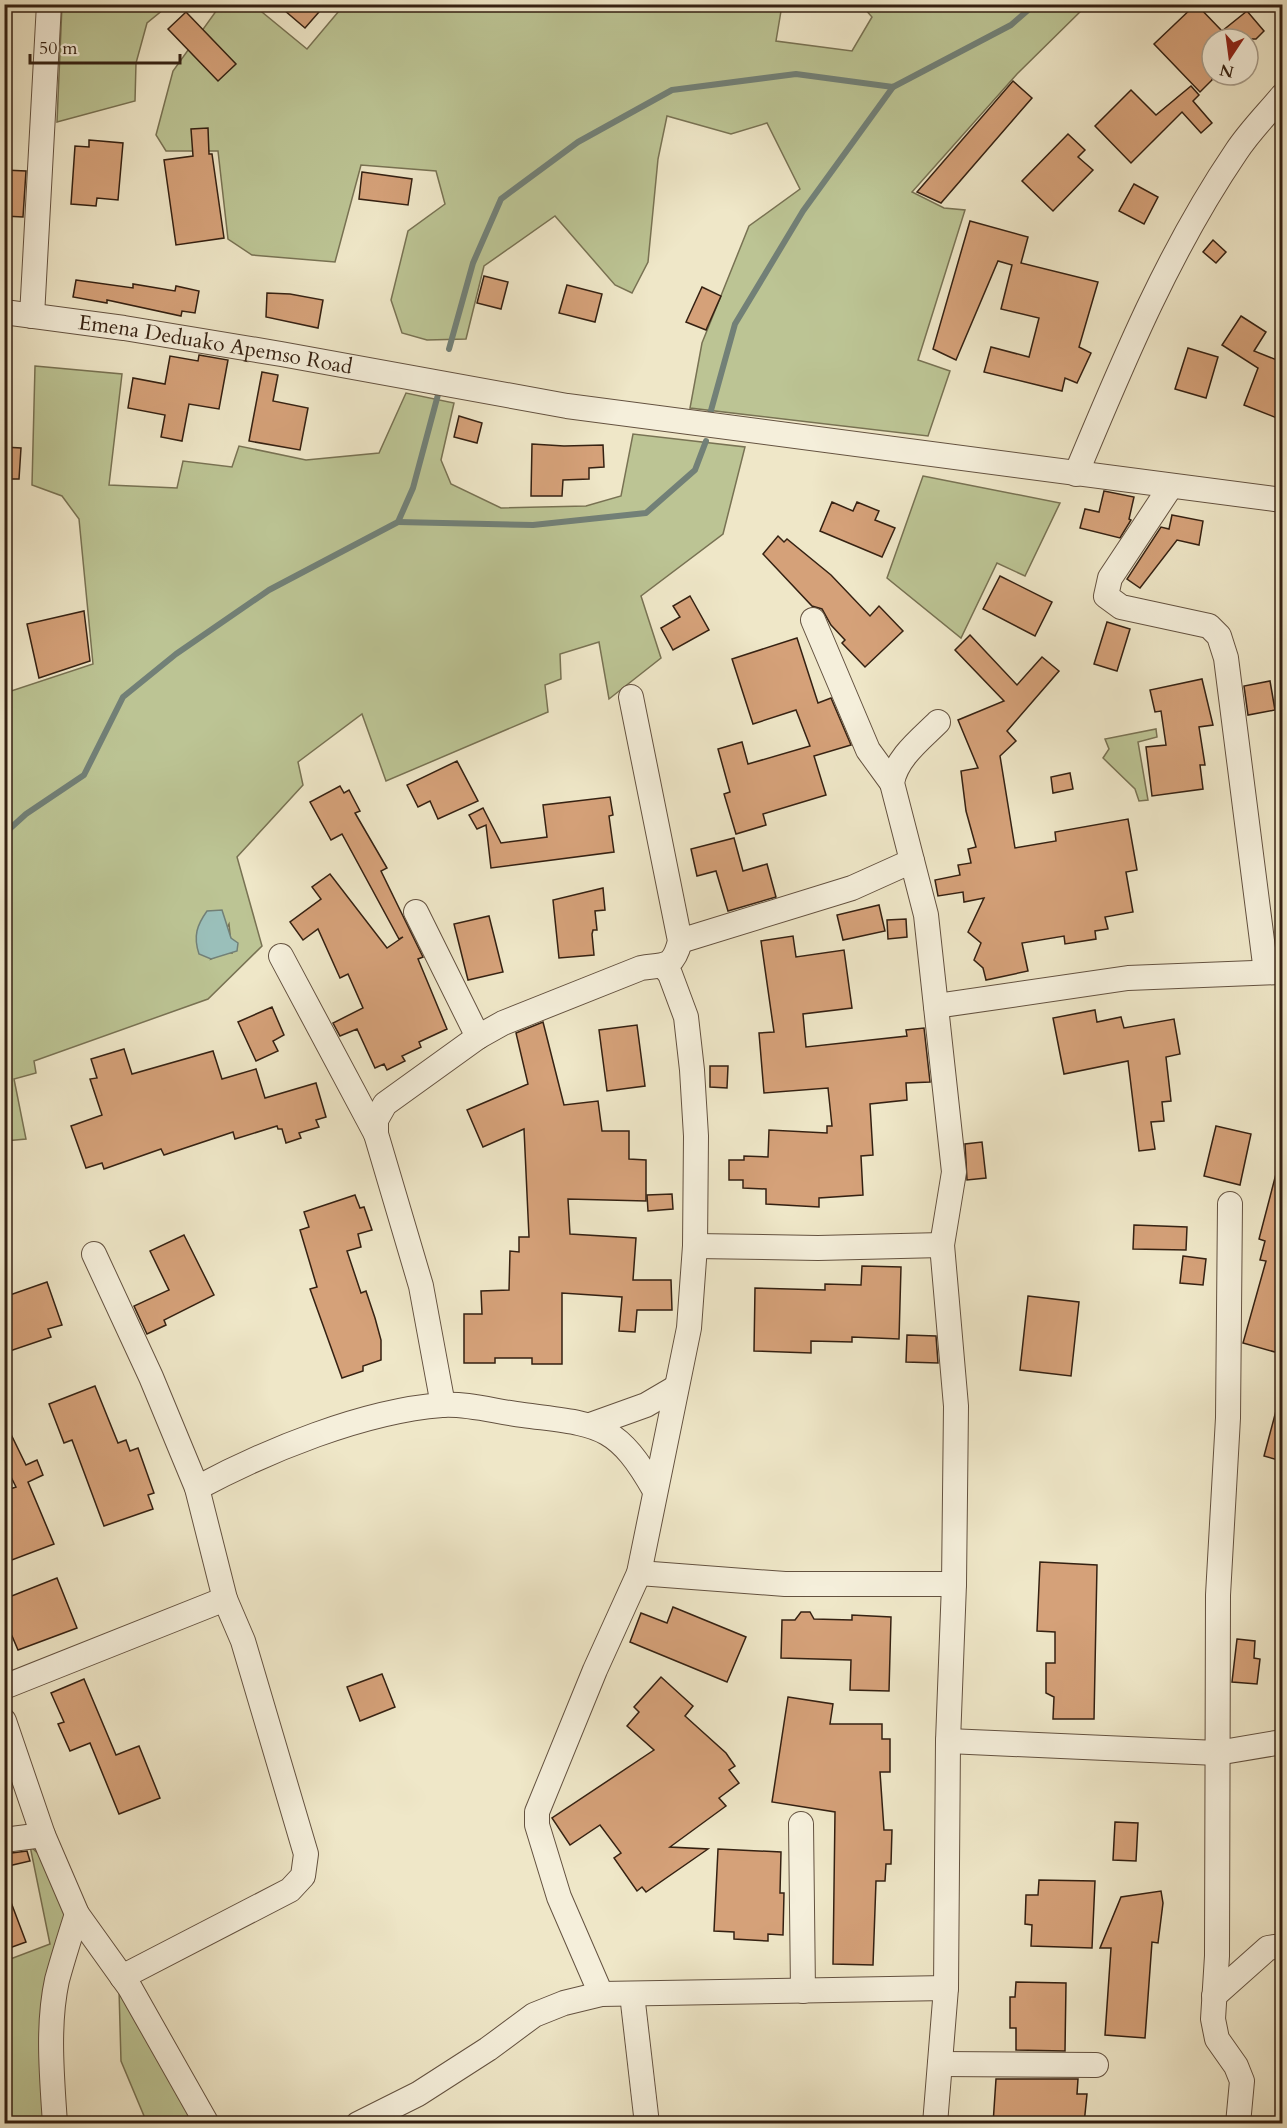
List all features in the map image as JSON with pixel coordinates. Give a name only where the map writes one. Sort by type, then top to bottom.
[{"type":"street","points":[[33,316],[49,4]]},
{"type":"street","points":[[1076,474],[1128,351],[1184,237],[1236,151],[1282,96]]},
{"type":"street","name":"Emena Deduako Apemso Road","points":[[4,312],[124,328],[567,406],[1282,499]]},
{"type":"street","points":[[936,1006],[1128,978],[1274,972],[1226,658],[1219,636],[1209,626],[1120,607],[1106,596],[1110,579],[1171,486]]},
{"type":"street","points":[[813,620],[868,750],[892,783],[926,915],[954,1172],[942,1245],[956,1406],[954,1584],[948,1741],[946,1989],[936,2124]]},
{"type":"street","points":[[376,1134],[376,1120],[385,1104],[478,1037],[513,1019],[640,968],[664,967],[676,957],[680,940],[631,697]]},
{"type":"street","points":[[892,783],[894,772],[900,762],[938,722]]},
{"type":"street","points":[[680,940],[852,888],[912,861]]},
{"type":"street","points":[[416,912],[478,1037]]},
{"type":"street","points":[[281,956],[376,1134],[421,1286],[443,1405]]},
{"type":"street","points":[[601,1994],[559,1897],[537,1825],[537,1812],[595,1670],[639,1573],[689,1328],[695,1246],[696,1136],[690,1040],[679,998],[664,967]]},
{"type":"street","points":[[1230,1204],[1228,1418],[1218,1595],[1217,1956],[1213,2019],[1217,2039],[1236,2066],[1242,2081],[1238,2124]]},
{"type":"street","points":[[695,1246],[818,1248],[942,1245]]},
{"type":"street","points":[[94,1254],[151,1377],[197,1488],[225,1599],[243,1641],[306,1854],[303,1876],[290,1890],[122,1977]]},
{"type":"street","points":[[197,1488],[245,1462],[322,1433],[393,1414],[443,1405],[593,1424],[646,1405],[675,1388]]},
{"type":"street","points":[[593,1424],[626,1448],[655,1491]]},
{"type":"street","points":[[639,1573],[784,1584],[954,1584]]},
{"type":"street","points":[[4,1687],[225,1599]]},
{"type":"street","points":[[4,1721],[43,1835],[77,1914],[122,1977],[207,2124]]},
{"type":"street","points":[[948,1741],[1217,1753],[1282,1742]]},
{"type":"street","points":[[801,1824],[803,1991]]},
{"type":"street","points":[[4,1840],[43,1835]]},
{"type":"street","points":[[55,2124],[52,2056],[54,2005],[57,1981],[77,1914]]},
{"type":"street","points":[[1214,1996],[1268,1948],[1282,1946]]},
{"type":"street","points":[[358,2124],[418,2094],[534,2016],[564,2003],[601,1994],[946,1989]]},
{"type":"street","points":[[632,1994],[646,2124]]},
{"type":"street","points":[[940,2064],[1096,2066]]},
{"type":"green space","points":[[62,5],[169,5],[147,23],[136,63],[135,101],[57,122]]},
{"type":"green space","points":[[344,5],[782,5],[776,41],[852,51],[872,17],[864,8],[851,5],[1087,5],[1017,74],[912,192],[944,208],[965,210],[918,360],[950,371],[928,436],[690,408],[702,343],[749,226],[800,189],[767,123],[731,134],[667,116],[658,159],[648,262],[632,293],[615,285],[555,216],[484,266],[466,339],[427,340],[402,333],[391,300],[408,231],[445,204],[436,171],[361,165],[335,262],[252,255],[228,239],[218,151],[166,151],[156,135],[173,71],[219,7],[257,8],[307,49]]},
{"type":"green space","points":[[35,366],[122,374],[109,485],[177,488],[183,461],[232,467],[239,446],[306,460],[379,453],[406,393],[454,403],[441,460],[451,484],[501,508],[586,506],[621,496],[633,434],[745,447],[723,534],[641,596],[661,658],[609,699],[599,642],[560,654],[561,679],[545,685],[548,712],[386,781],[362,714],[298,762],[303,785],[237,857],[262,946],[208,999],[34,1061],[36,1073],[14,1079],[26,1139],[5,1141],[5,693],[93,664],[79,519],[62,496],[32,485]],"holes":[[[229,924],[232,953],[226,952],[211,959]]]},
{"type":"green space","points":[[923,476],[1060,503],[1025,576],[997,563],[961,638],[887,578]]},
{"type":"green space","points":[[1156,729],[1157,737],[1138,742],[1148,800],[1139,801],[1135,789],[1103,758],[1109,749],[1105,739]]},
{"type":"green space","points":[[30,1846],[44,1859],[71,1916],[44,2123],[5,2124],[5,1961],[50,1944]]},
{"type":"green space","points":[[119,1990],[197,2123],[147,2123],[121,2061]]},
{"type":"water","points":[[222,910],[231,938],[238,943],[237,951],[211,959],[199,954],[196,942],[197,931],[207,911]]},
{"type":"building","points":[[277,4],[326,4],[305,28]]},
{"type":"building","points":[[1196,4],[1218,27],[1200,27],[1200,87],[1205,87],[1200,92],[1154,44]]},
{"type":"building","points":[[1247,11],[1264,31],[1260,35],[1260,27],[1227,27]]},
{"type":"building","points":[[186,12],[236,64],[218,81],[168,29]]},
{"type":"building","points":[[1013,81],[1032,98],[941,203],[917,192]]},
{"type":"building","points":[[1191,86],[1199,95],[1193,101],[1212,123],[1201,133],[1182,112],[1131,163],[1095,126],[1131,90],[1156,115]]},
{"type":"building","points":[[208,128],[209,154],[212,154],[224,238],[176,245],[164,160],[193,156],[191,129]]},
{"type":"building","points":[[1068,134],[1085,150],[1078,157],[1093,170],[1053,211],[1022,181]]},
{"type":"building","points":[[89,140],[123,143],[118,200],[97,198],[96,206],[71,204],[75,146],[89,147]]},
{"type":"building","points":[[4,170],[26,171],[23,217],[4,216]]},
{"type":"building","points":[[362,172],[412,179],[408,205],[359,199]]},
{"type":"building","points":[[1134,184],[1158,197],[1144,224],[1119,211]]},
{"type":"building","points":[[970,221],[1028,237],[1021,263],[1098,282],[1079,347],[1091,353],[1077,383],[1065,378],[1062,391],[984,372],[991,347],[1029,357],[1039,318],[1001,309],[1012,265],[998,261],[956,360],[933,349]]},
{"type":"building","points":[[1213,240],[1226,252],[1216,263],[1203,252]]},
{"type":"building","points":[[484,276],[508,282],[501,309],[477,303]]},
{"type":"building","points":[[76,280],[133,288],[133,284],[175,291],[176,286],[199,291],[195,313],[182,311],[181,316],[107,300],[107,303],[73,297]]},
{"type":"building","points":[[567,285],[602,294],[595,322],[559,313]]},
{"type":"building","points":[[702,287],[721,296],[706,330],[686,322]]},
{"type":"building","points":[[267,293],[290,294],[323,300],[318,328],[266,317]]},
{"type":"building","points":[[1241,316],[1266,332],[1254,351],[1282,362],[1282,420],[1244,405],[1258,368],[1222,345]]},
{"type":"building","points":[[1188,348],[1218,357],[1206,398],[1175,389]]},
{"type":"building","points":[[199,355],[228,360],[219,409],[189,404],[182,441],[161,437],[165,415],[128,408],[133,378],[165,384],[170,356],[198,361]]},
{"type":"building","points":[[262,372],[278,375],[273,401],[308,408],[300,450],[249,441]]},
{"type":"building","points":[[459,416],[482,423],[477,443],[454,437]]},
{"type":"building","points":[[532,444],[603,445],[604,467],[589,468],[589,479],[563,480],[562,496],[531,496]]},
{"type":"building","points":[[4,447],[21,448],[19,479],[4,479]]},
{"type":"building","points":[[1104,491],[1134,497],[1129,519],[1131,520],[1120,538],[1080,528],[1085,509],[1099,512]]},
{"type":"building","points":[[832,502],[853,511],[857,502],[879,511],[875,520],[895,528],[882,557],[820,531]]},
{"type":"building","points":[[1172,515],[1203,521],[1199,545],[1177,540],[1140,588],[1127,579],[1161,527],[1169,529]]},
{"type":"building","points":[[778,536],[784,542],[787,539],[831,575],[870,616],[879,606],[903,631],[865,667],[842,643],[845,640],[831,625],[822,609],[812,606],[763,554]]},
{"type":"building","points":[[1000,576],[1052,602],[1035,636],[983,609]]},
{"type":"building","points":[[690,596],[709,630],[673,650],[661,628],[680,617],[673,606]]},
{"type":"building","points":[[84,611],[90,661],[39,678],[27,624]]},
{"type":"building","points":[[1107,622],[1130,629],[1117,671],[1094,664]]},
{"type":"building","points":[[970,635],[1017,685],[1042,657],[1059,671],[1007,731],[1016,741],[1000,756],[1015,848],[1056,841],[1055,832],[1128,819],[1137,870],[1126,872],[1133,912],[1105,917],[1108,929],[1095,931],[1096,939],[1065,944],[1064,936],[1022,943],[1028,971],[986,980],[983,968],[974,960],[981,943],[968,932],[984,898],[964,902],[963,892],[938,896],[935,880],[960,875],[958,865],[971,863],[968,849],[976,847],[966,811],[961,771],[978,768],[958,720],[1004,701],[955,650]]},
{"type":"building","points":[[797,638],[818,703],[831,698],[851,745],[814,756],[826,795],[763,814],[766,825],[736,834],[724,794],[730,792],[718,749],[742,742],[748,764],[810,746],[796,710],[753,724],[732,659]]},
{"type":"building","points":[[1202,679],[1213,725],[1199,727],[1205,765],[1200,765],[1203,789],[1152,796],[1146,747],[1166,745],[1161,711],[1155,712],[1150,690]]},
{"type":"building","points":[[1270,681],[1275,710],[1248,715],[1244,686]]},
{"type":"building","points":[[457,761],[478,801],[438,819],[430,801],[418,807],[407,785]]},
{"type":"building","points":[[1070,773],[1073,789],[1053,793],[1051,777]]},
{"type":"building","points":[[340,786],[344,793],[349,790],[360,811],[355,813],[387,868],[381,871],[423,957],[418,959],[447,1029],[419,1042],[421,1047],[402,1056],[405,1061],[387,1070],[384,1064],[375,1068],[357,1029],[340,1036],[333,1023],[363,1008],[348,974],[340,978],[318,929],[303,940],[290,922],[321,899],[312,887],[330,874],[387,948],[403,937],[399,939],[342,834],[331,840],[310,802]]},
{"type":"building","points":[[610,797],[613,815],[609,816],[614,852],[491,868],[486,825],[477,829],[469,815],[483,808],[501,843],[547,837],[543,805]]},
{"type":"building","points":[[734,838],[743,871],[767,864],[776,897],[728,911],[716,871],[697,876],[691,849]]},
{"type":"building","points":[[603,888],[605,910],[595,911],[597,930],[593,930],[592,934],[594,955],[559,958],[553,900]]},
{"type":"building","points":[[879,905],[885,931],[843,940],[837,915]]},
{"type":"building","points":[[489,916],[503,972],[468,980],[454,924]]},
{"type":"building","points":[[906,919],[907,937],[888,939],[887,920]]},
{"type":"building","points":[[793,936],[796,957],[844,950],[852,1008],[803,1014],[806,1047],[907,1036],[906,1030],[924,1028],[930,1082],[906,1083],[907,1100],[870,1104],[873,1155],[861,1156],[863,1195],[819,1198],[819,1207],[766,1204],[766,1189],[743,1188],[743,1180],[729,1180],[729,1160],[744,1160],[744,1156],[768,1157],[769,1130],[827,1133],[827,1126],[832,1126],[828,1088],[764,1093],[759,1033],[774,1032],[761,941]]},
{"type":"building","points":[[272,1007],[284,1035],[273,1041],[278,1051],[256,1061],[238,1022]]},
{"type":"building","points":[[1095,1010],[1097,1022],[1121,1017],[1124,1028],[1174,1019],[1180,1054],[1166,1057],[1171,1101],[1162,1102],[1164,1121],[1151,1122],[1155,1149],[1139,1151],[1128,1061],[1064,1074],[1053,1018]]},
{"type":"building","points":[[543,1022],[564,1105],[598,1101],[602,1131],[629,1131],[629,1159],[646,1160],[646,1201],[568,1199],[570,1234],[636,1238],[633,1280],[671,1280],[672,1310],[637,1310],[635,1332],[619,1331],[622,1297],[562,1293],[562,1364],[532,1364],[532,1358],[495,1358],[495,1363],[464,1363],[464,1314],[482,1314],[481,1291],[509,1290],[510,1251],[519,1252],[519,1237],[529,1237],[524,1129],[483,1147],[467,1110],[528,1084],[516,1033]]},
{"type":"building","points":[[637,1025],[645,1086],[607,1091],[599,1030]]},
{"type":"building","points":[[124,1049],[132,1074],[213,1051],[222,1079],[256,1069],[265,1098],[316,1083],[326,1117],[316,1120],[319,1127],[299,1133],[301,1138],[286,1143],[282,1129],[278,1129],[277,1126],[235,1139],[233,1132],[164,1155],[161,1149],[104,1169],[102,1163],[86,1168],[71,1126],[102,1115],[90,1079],[97,1078],[91,1059]]},
{"type":"building","points":[[710,1066],[728,1066],[727,1088],[710,1087]]},
{"type":"building","points":[[1216,1126],[1251,1134],[1240,1185],[1204,1176]]},
{"type":"building","points":[[982,1142],[986,1178],[967,1180],[965,1144]]},
{"type":"building","points":[[1277,1170],[1282,1170],[1282,1354],[1243,1343],[1266,1261],[1260,1260],[1265,1241],[1259,1239]]},
{"type":"building","points":[[672,1194],[673,1209],[648,1211],[647,1195]]},
{"type":"building","points":[[355,1195],[360,1208],[364,1207],[372,1230],[358,1234],[361,1247],[347,1251],[361,1293],[366,1291],[375,1318],[381,1340],[381,1360],[363,1366],[363,1371],[342,1378],[310,1289],[317,1287],[300,1230],[309,1227],[304,1212]]},
{"type":"building","points":[[1134,1225],[1187,1227],[1186,1250],[1133,1249]]},
{"type":"building","points":[[184,1235],[214,1295],[164,1320],[166,1325],[147,1334],[134,1306],[169,1290],[150,1251]]},
{"type":"building","points":[[1183,1256],[1206,1259],[1203,1285],[1180,1283]]},
{"type":"building","points":[[862,1266],[901,1267],[899,1339],[852,1337],[852,1342],[811,1341],[811,1353],[754,1351],[755,1288],[825,1290],[825,1284],[861,1285]]},
{"type":"building","points":[[47,1282],[62,1325],[48,1329],[51,1337],[4,1353],[4,1297]]},
{"type":"building","points":[[1028,1296],[1079,1302],[1071,1376],[1020,1370]]},
{"type":"building","points":[[907,1335],[936,1336],[938,1363],[906,1362]]},
{"type":"building","points":[[95,1386],[118,1443],[126,1440],[130,1451],[138,1448],[154,1493],[148,1495],[153,1509],[104,1526],[72,1440],[64,1443],[49,1404]]},
{"type":"building","points":[[1277,1407],[1282,1408],[1282,1461],[1264,1456]]},
{"type":"building","points":[[4,1420],[26,1465],[37,1460],[43,1475],[28,1482],[54,1544],[4,1563],[4,1491],[16,1487],[4,1463]]},
{"type":"building","points":[[1040,1562],[1097,1565],[1094,1719],[1053,1719],[1054,1697],[1046,1693],[1046,1663],[1055,1663],[1055,1632],[1037,1631]]},
{"type":"building","points":[[57,1578],[77,1628],[18,1650],[12,1636],[4,1639],[4,1599]]},
{"type":"building","points":[[673,1607],[746,1637],[727,1682],[630,1642],[641,1613],[667,1623]]},
{"type":"building","points":[[801,1612],[810,1612],[814,1619],[852,1620],[852,1615],[891,1617],[889,1691],[850,1690],[851,1660],[781,1658],[782,1620],[795,1620]]},
{"type":"building","points":[[1237,1639],[1255,1641],[1254,1658],[1260,1659],[1257,1684],[1232,1682]]},
{"type":"building","points":[[382,1674],[395,1707],[360,1721],[347,1687]]},
{"type":"building","points":[[661,1677],[693,1706],[685,1716],[726,1753],[735,1766],[729,1770],[739,1783],[719,1798],[726,1806],[670,1847],[708,1849],[646,1892],[642,1887],[637,1891],[614,1858],[621,1853],[600,1825],[570,1845],[552,1818],[654,1750],[627,1726],[639,1712],[634,1707]]},
{"type":"building","points":[[84,1679],[116,1755],[139,1746],[160,1798],[119,1814],[90,1743],[70,1751],[58,1724],[64,1722],[51,1693]]},
{"type":"building","points":[[788,1697],[833,1704],[830,1724],[882,1724],[882,1739],[890,1739],[890,1772],[880,1772],[884,1830],[892,1830],[891,1864],[886,1864],[885,1881],[876,1881],[873,1965],[833,1964],[835,1812],[772,1802]]},
{"type":"building","points":[[1115,1822],[1138,1823],[1136,1861],[1113,1860]]},
{"type":"building","points":[[718,1849],[781,1852],[780,1893],[784,1893],[783,1935],[768,1934],[768,1941],[734,1939],[734,1932],[714,1931]]},
{"type":"building","points":[[27,1851],[30,1861],[4,1867],[4,1854]]},
{"type":"building","points":[[1039,1880],[1095,1881],[1092,1948],[1031,1946],[1032,1925],[1025,1924],[1026,1895],[1038,1895]]},
{"type":"building","points":[[6,1889],[26,1942],[4,1950],[4,1890]]},
{"type":"building","points":[[1161,1891],[1163,1903],[1158,1943],[1152,1942],[1145,2038],[1105,2035],[1111,1948],[1100,1948],[1121,1897]]},
{"type":"building","points":[[1016,1982],[1066,1983],[1065,2051],[1016,2050],[1016,2028],[1010,2028],[1010,1997],[1015,1997]]},
{"type":"building","points":[[996,2079],[1078,2079],[1077,2094],[1087,2094],[1084,2124],[993,2124]]},
{"type":"waterway","points":[[449,349],[473,263],[501,199],[578,142],[672,90],[796,74],[893,87],[1011,25],[1035,4]]},
{"type":"waterway","points":[[710,414],[735,324],[803,211],[893,87]]},
{"type":"waterway","points":[[4,834],[26,814],[84,775],[123,697],[176,654],[269,590],[398,522],[413,488],[439,391]]},
{"type":"waterway","points":[[398,522],[533,525],[646,513],[695,470],[706,441]]}]
